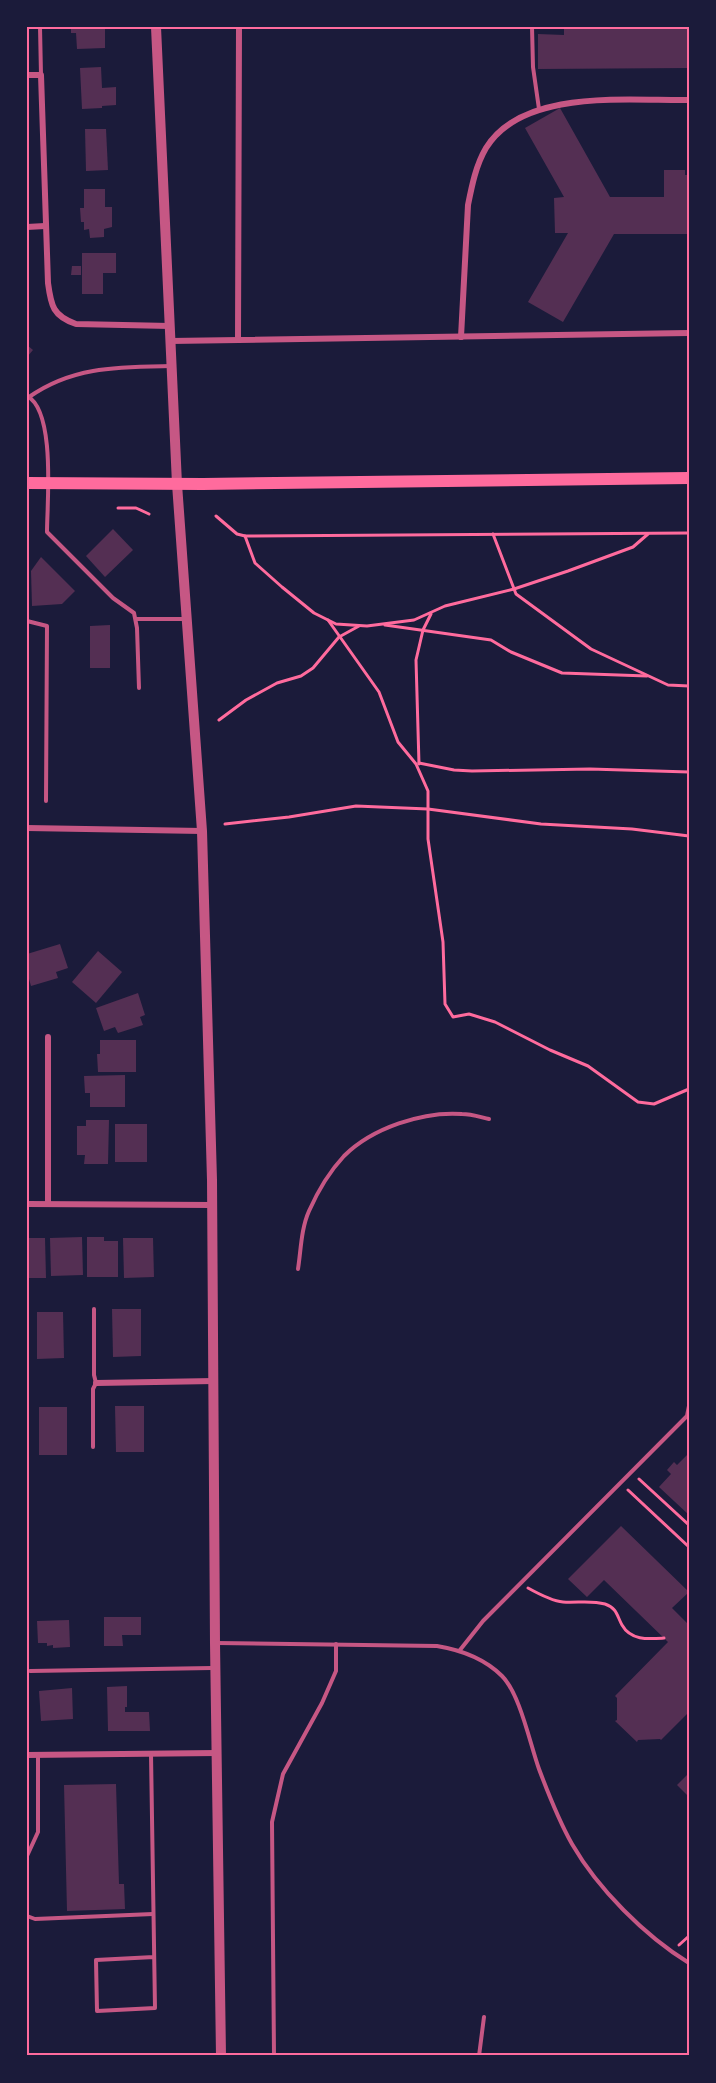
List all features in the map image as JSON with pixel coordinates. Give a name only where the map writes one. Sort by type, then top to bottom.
[{"type":"main road","points":[[27,483],[177,484],[689,478]]},
{"type":"street","points":[[156,27],[177,484],[202,831],[212,1205],[221,2056]]},
{"type":"street","points":[[238,340],[239,27]]},
{"type":"street","points":[[27,75],[41,75],[45,226],[50,300],[54,310],[64,320],[76,324],[170,326]]},
{"type":"street","points":[[461,337],[468,205],[477,166],[487,146],[500,132],[513,122],[539,109],[573,101],[689,100]]},
{"type":"street","points":[[27,227],[45,226]]},
{"type":"street","points":[[171,340],[689,333]]},
{"type":"street","points":[[27,828],[202,831]]},
{"type":"street","points":[[48,1037],[48,1204]]},
{"type":"street","points":[[27,1204],[212,1205]]},
{"type":"street","points":[[96,1383],[214,1381]]},
{"type":"street","points":[[27,1755],[217,1753]]},
{"type":"lane","points":[[40,27],[41,75]]},
{"type":"lane","points":[[532,27],[532,67],[539,109]]},
{"type":"lane","points":[[139,688],[134,613],[112,598],[47,532],[48,444],[36,407],[28,397],[43,387],[79,372],[132,366],[172,366]]},
{"type":"lane","points":[[136,619],[187,619]]},
{"type":"lane","points":[[27,621],[47,626],[46,801]]},
{"type":"lane","points":[[298,1269],[303,1232],[309,1212],[332,1171],[344,1156],[388,1127],[411,1119],[462,1114],[489,1119]]},
{"type":"lane","points":[[93,1447],[93,1389],[96,1383],[94,1376],[94,1309]]},
{"type":"lane","points":[[460,1650],[483,1622],[687,1416],[689,1406]]},
{"type":"lane","points":[[215,1643],[437,1646],[460,1650],[488,1665],[503,1677],[513,1692],[539,1771],[570,1841],[588,1871],[625,1912],[672,1952],[689,1963]]},
{"type":"lane","points":[[274,2056],[271,1833],[283,1774],[322,1703],[336,1671],[336,1644]]},
{"type":"lane","points":[[30,1671],[216,1667]]},
{"type":"lane","points":[[151,1754],[155,2008],[97,2011],[96,1960],[154,1957]]},
{"type":"lane","points":[[27,1856],[38,1832],[38,1755]]},
{"type":"lane","points":[[27,1916],[35,1919],[153,1914]]},
{"type":"lane","points":[[479,2056],[484,2017]]},
{"type":"path","points":[[118,508],[136,508],[149,514]]},
{"type":"path","points":[[216,516],[237,534],[245,536],[689,533]]},
{"type":"path","points":[[245,536],[255,563],[314,613],[336,624],[362,625],[414,620],[445,606],[514,589],[633,547],[649,533]]},
{"type":"path","points":[[493,534],[516,594],[591,649],[668,685],[689,686]]},
{"type":"path","points":[[419,771],[416,660],[423,630],[432,612]]},
{"type":"path","points":[[328,620],[379,692],[398,742],[416,764],[428,791],[431,866],[443,942],[446,1004],[453,1017],[469,1014],[495,1022],[588,1066],[638,1102],[654,1104],[689,1089]]},
{"type":"path","points":[[380,624],[491,640],[511,652],[562,673],[648,676]]},
{"type":"path","points":[[219,720],[246,700],[277,683],[301,676],[313,668],[339,637],[362,625]]},
{"type":"path","points":[[419,763],[472,771],[590,769],[689,772]]},
{"type":"path","points":[[225,824],[356,806],[428,809],[540,824],[632,829],[689,836]]},
{"type":"path","points":[[639,1479],[689,1525]]},
{"type":"path","points":[[628,1490],[689,1547]]},
{"type":"path","points":[[528,1588],[561,1602],[580,1600],[607,1605],[617,1612],[622,1626],[632,1636],[645,1639],[664,1638]]},
{"type":"building","points":[[71,27],[105,27],[105,48],[77,49],[76,33],[71,33]]},
{"type":"building","points":[[564,27],[689,27],[689,68],[538,69],[538,34],[564,35]]},
{"type":"building","points":[[101,67],[102,88],[116,87],[116,105],[82,109],[80,68]]},
{"type":"building","points":[[560,108],[610,197],[664,197],[664,170],[685,170],[685,175],[689,175],[689,234],[614,234],[563,322],[528,302],[568,233],[555,233],[554,198],[564,197],[525,128]]},
{"type":"building","points":[[85,129],[106,129],[108,170],[86,171]]},
{"type":"building","points":[[84,189],[105,189],[105,207],[112,207],[112,227],[104,229],[104,237],[90,238],[89,229],[84,230],[80,208],[84,208]]},
{"type":"building","points":[[82,253],[116,253],[116,273],[103,273],[103,294],[82,294]]},
{"type":"building","points":[[72,266],[81,266],[81,275],[71,275]]},
{"type":"building","points":[[27,345],[33,350],[27,357]]},
{"type":"building","points":[[113,529],[133,550],[105,577],[86,556]]},
{"type":"building","points":[[41,557],[75,591],[62,604],[32,606],[31,571]]},
{"type":"building","points":[[110,625],[110,668],[90,668],[90,626]]},
{"type":"building","points":[[60,944],[68,968],[56,972],[58,978],[31,986],[27,972],[27,954]]},
{"type":"building","points":[[98,951],[122,972],[96,1003],[72,982]]},
{"type":"building","points":[[138,993],[145,1015],[140,1017],[143,1025],[118,1033],[115,1027],[104,1031],[96,1008]]},
{"type":"building","points":[[100,1040],[136,1040],[136,1072],[98,1072],[97,1054],[100,1054]]},
{"type":"building","points":[[125,1075],[125,1107],[90,1107],[90,1093],[85,1093],[84,1076]]},
{"type":"building","points":[[86,1120],[109,1120],[108,1164],[84,1164],[85,1155],[77,1155],[77,1126],[86,1126]]},
{"type":"building","points":[[115,1124],[147,1124],[147,1162],[115,1162]]},
{"type":"building","points":[[82,1237],[83,1275],[51,1276],[50,1238]]},
{"type":"building","points":[[87,1237],[104,1237],[104,1241],[118,1241],[118,1277],[87,1277]]},
{"type":"building","points":[[27,1238],[45,1238],[46,1278],[27,1278]]},
{"type":"building","points":[[123,1238],[153,1238],[154,1277],[124,1278]]},
{"type":"building","points":[[112,1309],[141,1309],[141,1356],[113,1357]]},
{"type":"building","points":[[37,1312],[63,1312],[64,1358],[37,1359]]},
{"type":"building","points":[[115,1406],[144,1406],[144,1452],[116,1452]]},
{"type":"building","points":[[39,1407],[67,1407],[67,1455],[39,1455]]},
{"type":"building","points":[[689,1453],[689,1515],[659,1487],[671,1474],[667,1470],[674,1462],[677,1465]]},
{"type":"building","points":[[621,1526],[689,1592],[672,1608],[687,1623],[689,1621],[689,1712],[661,1740],[638,1740],[637,1742],[615,1721],[617,1720],[617,1698],[615,1696],[668,1642],[604,1580],[587,1597],[568,1579]]},
{"type":"building","points":[[104,1617],[141,1617],[141,1635],[122,1635],[123,1646],[104,1646]]},
{"type":"building","points":[[69,1620],[70,1647],[53,1648],[53,1645],[47,1646],[47,1643],[38,1643],[37,1621]]},
{"type":"building","points":[[127,1686],[125,1712],[149,1712],[150,1731],[108,1731],[107,1687]]},
{"type":"building","points":[[72,1688],[73,1719],[41,1721],[39,1691]]},
{"type":"building","points":[[689,1773],[689,1797],[677,1785]]},
{"type":"building","points":[[116,1784],[119,1884],[124,1884],[125,1909],[67,1911],[64,1785]]}]
